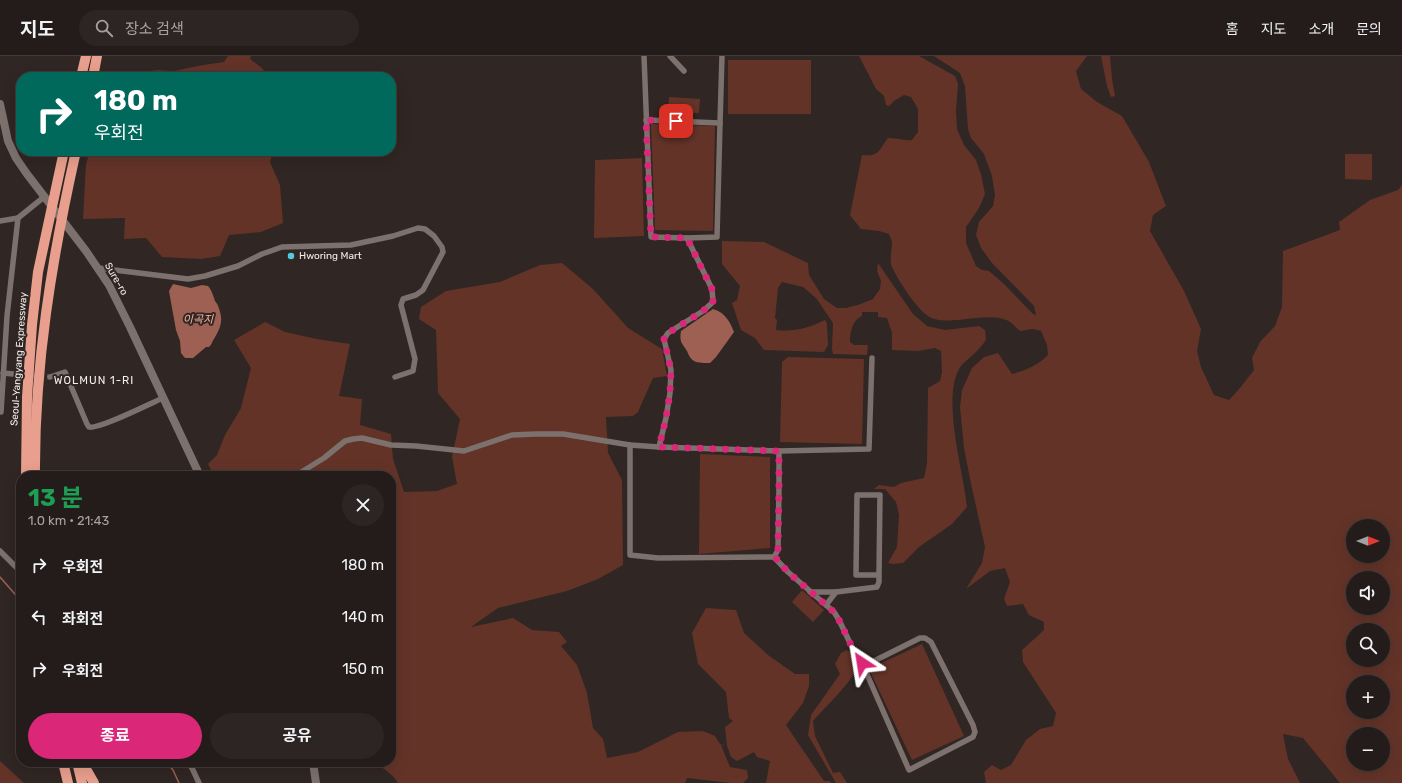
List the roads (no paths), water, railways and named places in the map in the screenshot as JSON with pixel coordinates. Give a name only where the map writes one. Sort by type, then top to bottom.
[{"type":"highway","points":[[82,72],[86,56]]},
{"type":"highway","points":[[93,72],[97,56]]},
{"type":"highway","name":"Seoul-Yangyang Expressway","points":[[26,471],[27,397],[32,325],[38,272],[50,223],[63,156]]},
{"type":"highway","points":[[35,471],[35,431],[44,331],[58,235],[75,156]]},
{"type":"highway","points":[[64,767],[68,783]]},
{"type":"highway","points":[[78,767],[82,783]]},
{"type":"highway","points":[[85,767],[94,783]]},
{"type":"main road","name":"Sure-ro","points":[[0,104],[8,141],[12,151],[27,174],[98,268],[109,285],[198,471]]},
{"type":"main road","points":[[314,767],[316,783]]},
{"type":"street","points":[[644,56],[651,237],[687,238],[717,237],[722,56]]},
{"type":"street","points":[[670,56],[684,71]]},
{"type":"street","points":[[646,120],[720,122]]},
{"type":"street","points":[[0,221],[18,218],[44,197]]},
{"type":"street","points":[[1,412],[7,316],[18,218]]},
{"type":"street","points":[[98,268],[188,278],[205,276],[238,266],[262,254],[282,247],[351,245],[393,236],[418,228],[425,229],[434,236],[442,247],[442,252],[423,290],[416,295],[403,299],[401,305],[415,359],[412,371],[395,376]]},
{"type":"street","points":[[659,447],[670,393],[671,370],[664,339],[668,333],[703,311],[713,302],[712,289],[687,238]]},
{"type":"street","points":[[303,471],[324,458],[345,441],[362,438],[391,445],[464,451],[512,435],[563,434],[630,446],[779,451],[869,449],[872,358]]},
{"type":"street","points":[[50,377],[65,372],[87,424],[92,428],[103,425],[163,398]]},
{"type":"street","points":[[4,373],[13,374]]},
{"type":"street","points":[[630,446],[630,555],[658,558],[774,556],[788,572],[834,612],[852,647],[864,666],[909,770],[973,737],[975,732],[973,725],[931,642],[925,638],[920,638],[864,666]]},
{"type":"street","points":[[774,556],[778,550],[779,451]]},
{"type":"street","points":[[810,592],[836,592],[877,587],[880,575],[880,495],[857,495],[856,575],[880,575]]},
{"type":"street","points":[[0,551],[16,567]]},
{"type":"street","points":[[826,605],[836,592]]},
{"type":"street","points":[[191,767],[199,783]]},
{"type":"water","name":"이곡지","points":[[173,284],[191,288],[202,285],[208,286],[220,311],[220,327],[211,344],[193,358],[185,358],[181,353],[180,341],[176,330],[169,291]]},
{"type":"water","points":[[713,309],[724,315],[729,321],[734,332],[710,363],[696,362],[690,357],[681,342],[681,331]]},
{"type":"waterway","points":[[0,577],[16,595]]},
{"type":"waterway","points":[[170,767],[179,783]]},
{"type":"tunnel","points":[[13,374],[50,377]]},
{"type":"place","name":"Hworing Mart","points":[[291,256]]},
{"type":"district","name":"WOLMUN 1-RI","points":[[94,380]]}]
